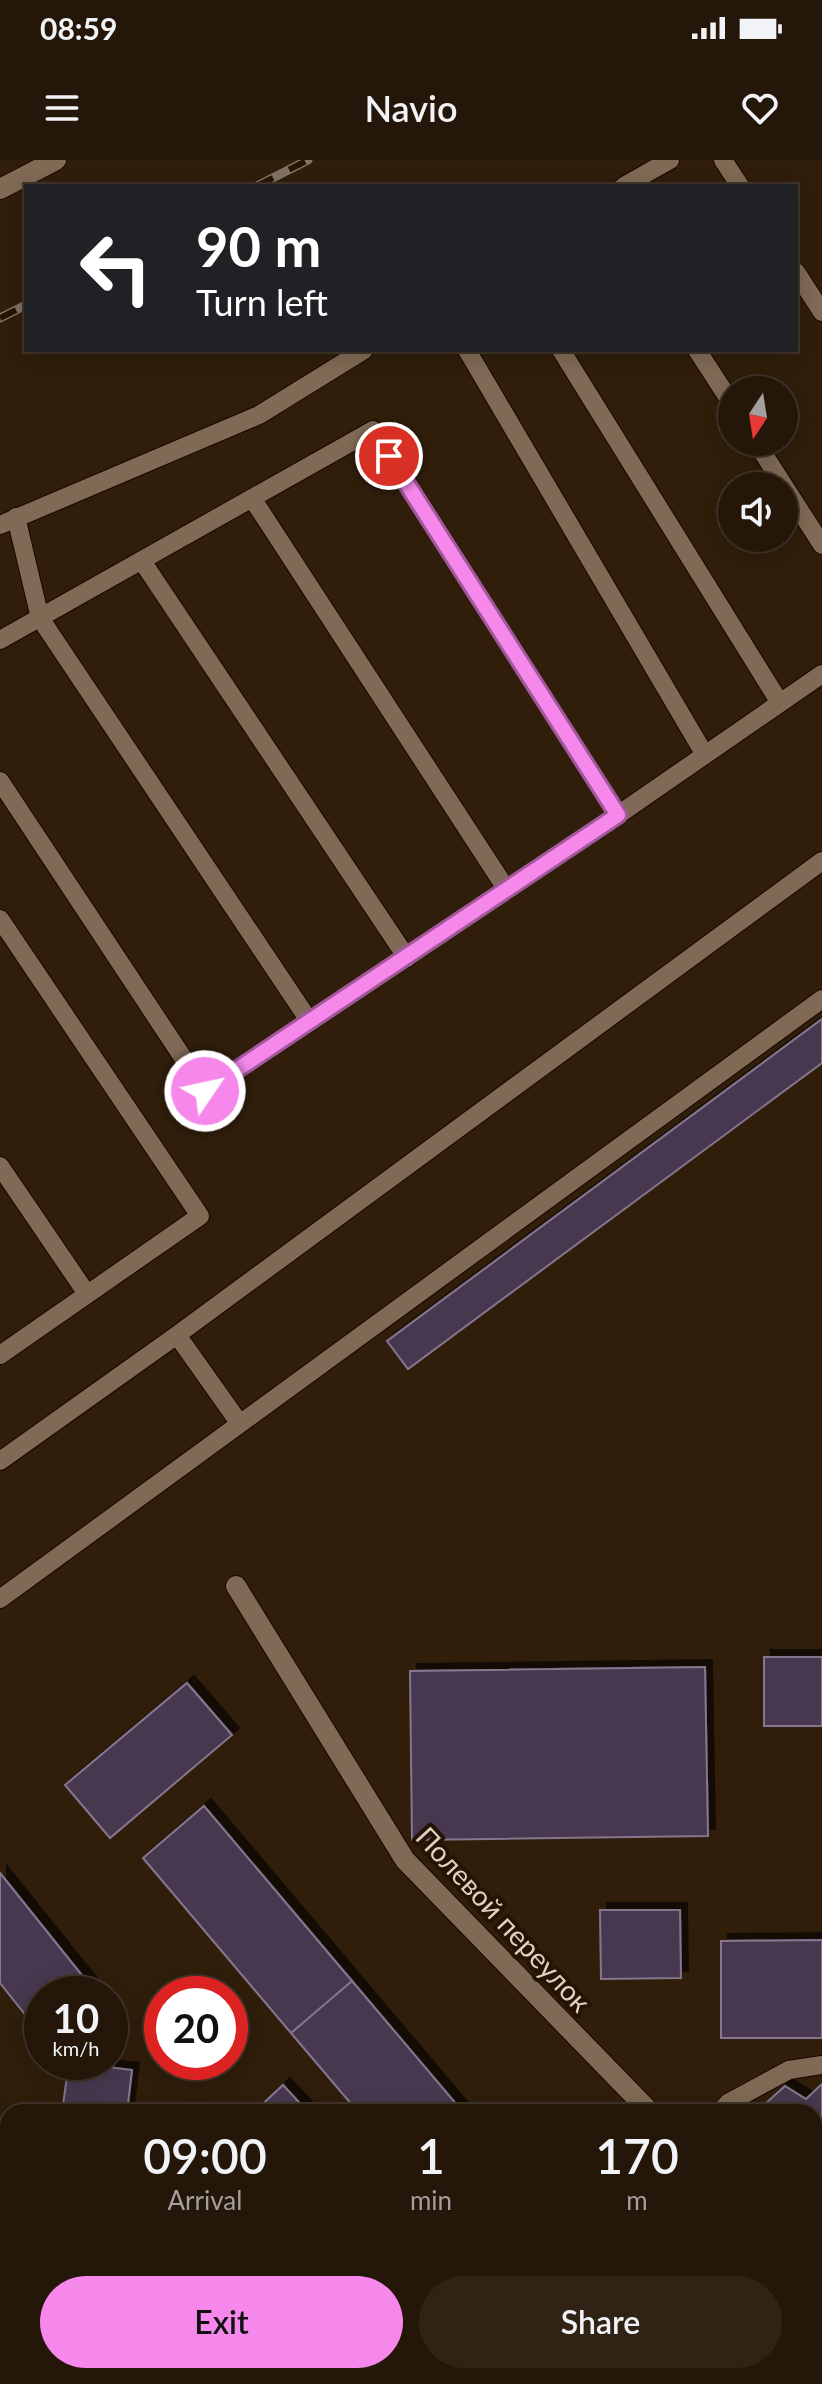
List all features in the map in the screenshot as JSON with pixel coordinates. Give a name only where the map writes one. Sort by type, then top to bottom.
[{"type":"street","points":[[0,189],[56,160]]},
{"type":"street","name":"Полевой переулок","points":[[236,1586],[405,1860],[642,2104]]},
{"type":"lane","points":[[628,184],[670,160]]},
{"type":"lane","points":[[723,160],[739,184]]},
{"type":"lane","points":[[798,275],[822,312]]},
{"type":"lane","points":[[310,1022],[40,618],[8,521],[259,415],[361,352]]},
{"type":"lane","points":[[468,352],[705,755]]},
{"type":"lane","points":[[562,352],[780,703]]},
{"type":"lane","points":[[698,352],[718,382]]},
{"type":"lane","points":[[0,640],[373,430],[618,815]]},
{"type":"lane","points":[[765,456],[822,545]]},
{"type":"lane","points":[[252,498],[507,890]]},
{"type":"lane","points":[[142,561],[407,958]]},
{"type":"lane","points":[[0,781],[205,1091],[407,958],[822,674]]},
{"type":"lane","points":[[0,1461],[177,1335],[822,861]]},
{"type":"lane","points":[[0,919],[200,1216],[0,1355]]},
{"type":"lane","points":[[0,1599],[822,999]]},
{"type":"lane","points":[[0,1166],[87,1294]]},
{"type":"lane","points":[[177,1335],[240,1424]]},
{"type":"lane","points":[[727,2104],[789,2070],[822,2065]]},
{"type":"building","points":[[822,1019],[822,1063],[408,1369],[387,1341]]},
{"type":"building","points":[[764,1657],[822,1657],[822,1726],[764,1726]]},
{"type":"building","points":[[705,1667],[708,1836],[412,1840],[410,1671]]},
{"type":"building","points":[[187,1683],[232,1735],[110,1838],[65,1785]]},
{"type":"building","points":[[204,1806],[352,1981],[291,2033],[248,1982],[248,1976],[243,1976],[143,1858]]},
{"type":"building","points":[[0,1873],[83,1976],[24,1976],[24,2013],[0,1983]]},
{"type":"building","points":[[600,1910],[680,1910],[681,1978],[601,1979]]},
{"type":"building","points":[[822,1940],[822,2038],[721,2038],[721,1941]]},
{"type":"building","points":[[352,1981],[456,2104],[351,2104],[291,2033]]},
{"type":"building","points":[[128,2069],[132,2070],[128,2104],[63,2104],[66,2080],[128,2080]]},
{"type":"building","points":[[822,2084],[822,2104],[765,2104],[785,2086],[806,2099]]},
{"type":"building","points":[[283,2085],[301,2104],[263,2104]]},
{"type":"railway","points":[[261,184],[308,160]]},
{"type":"railway","points":[[0,318],[24,306]]},
{"type":"route","points":[[205,1091],[618,815],[389,456]]}]
